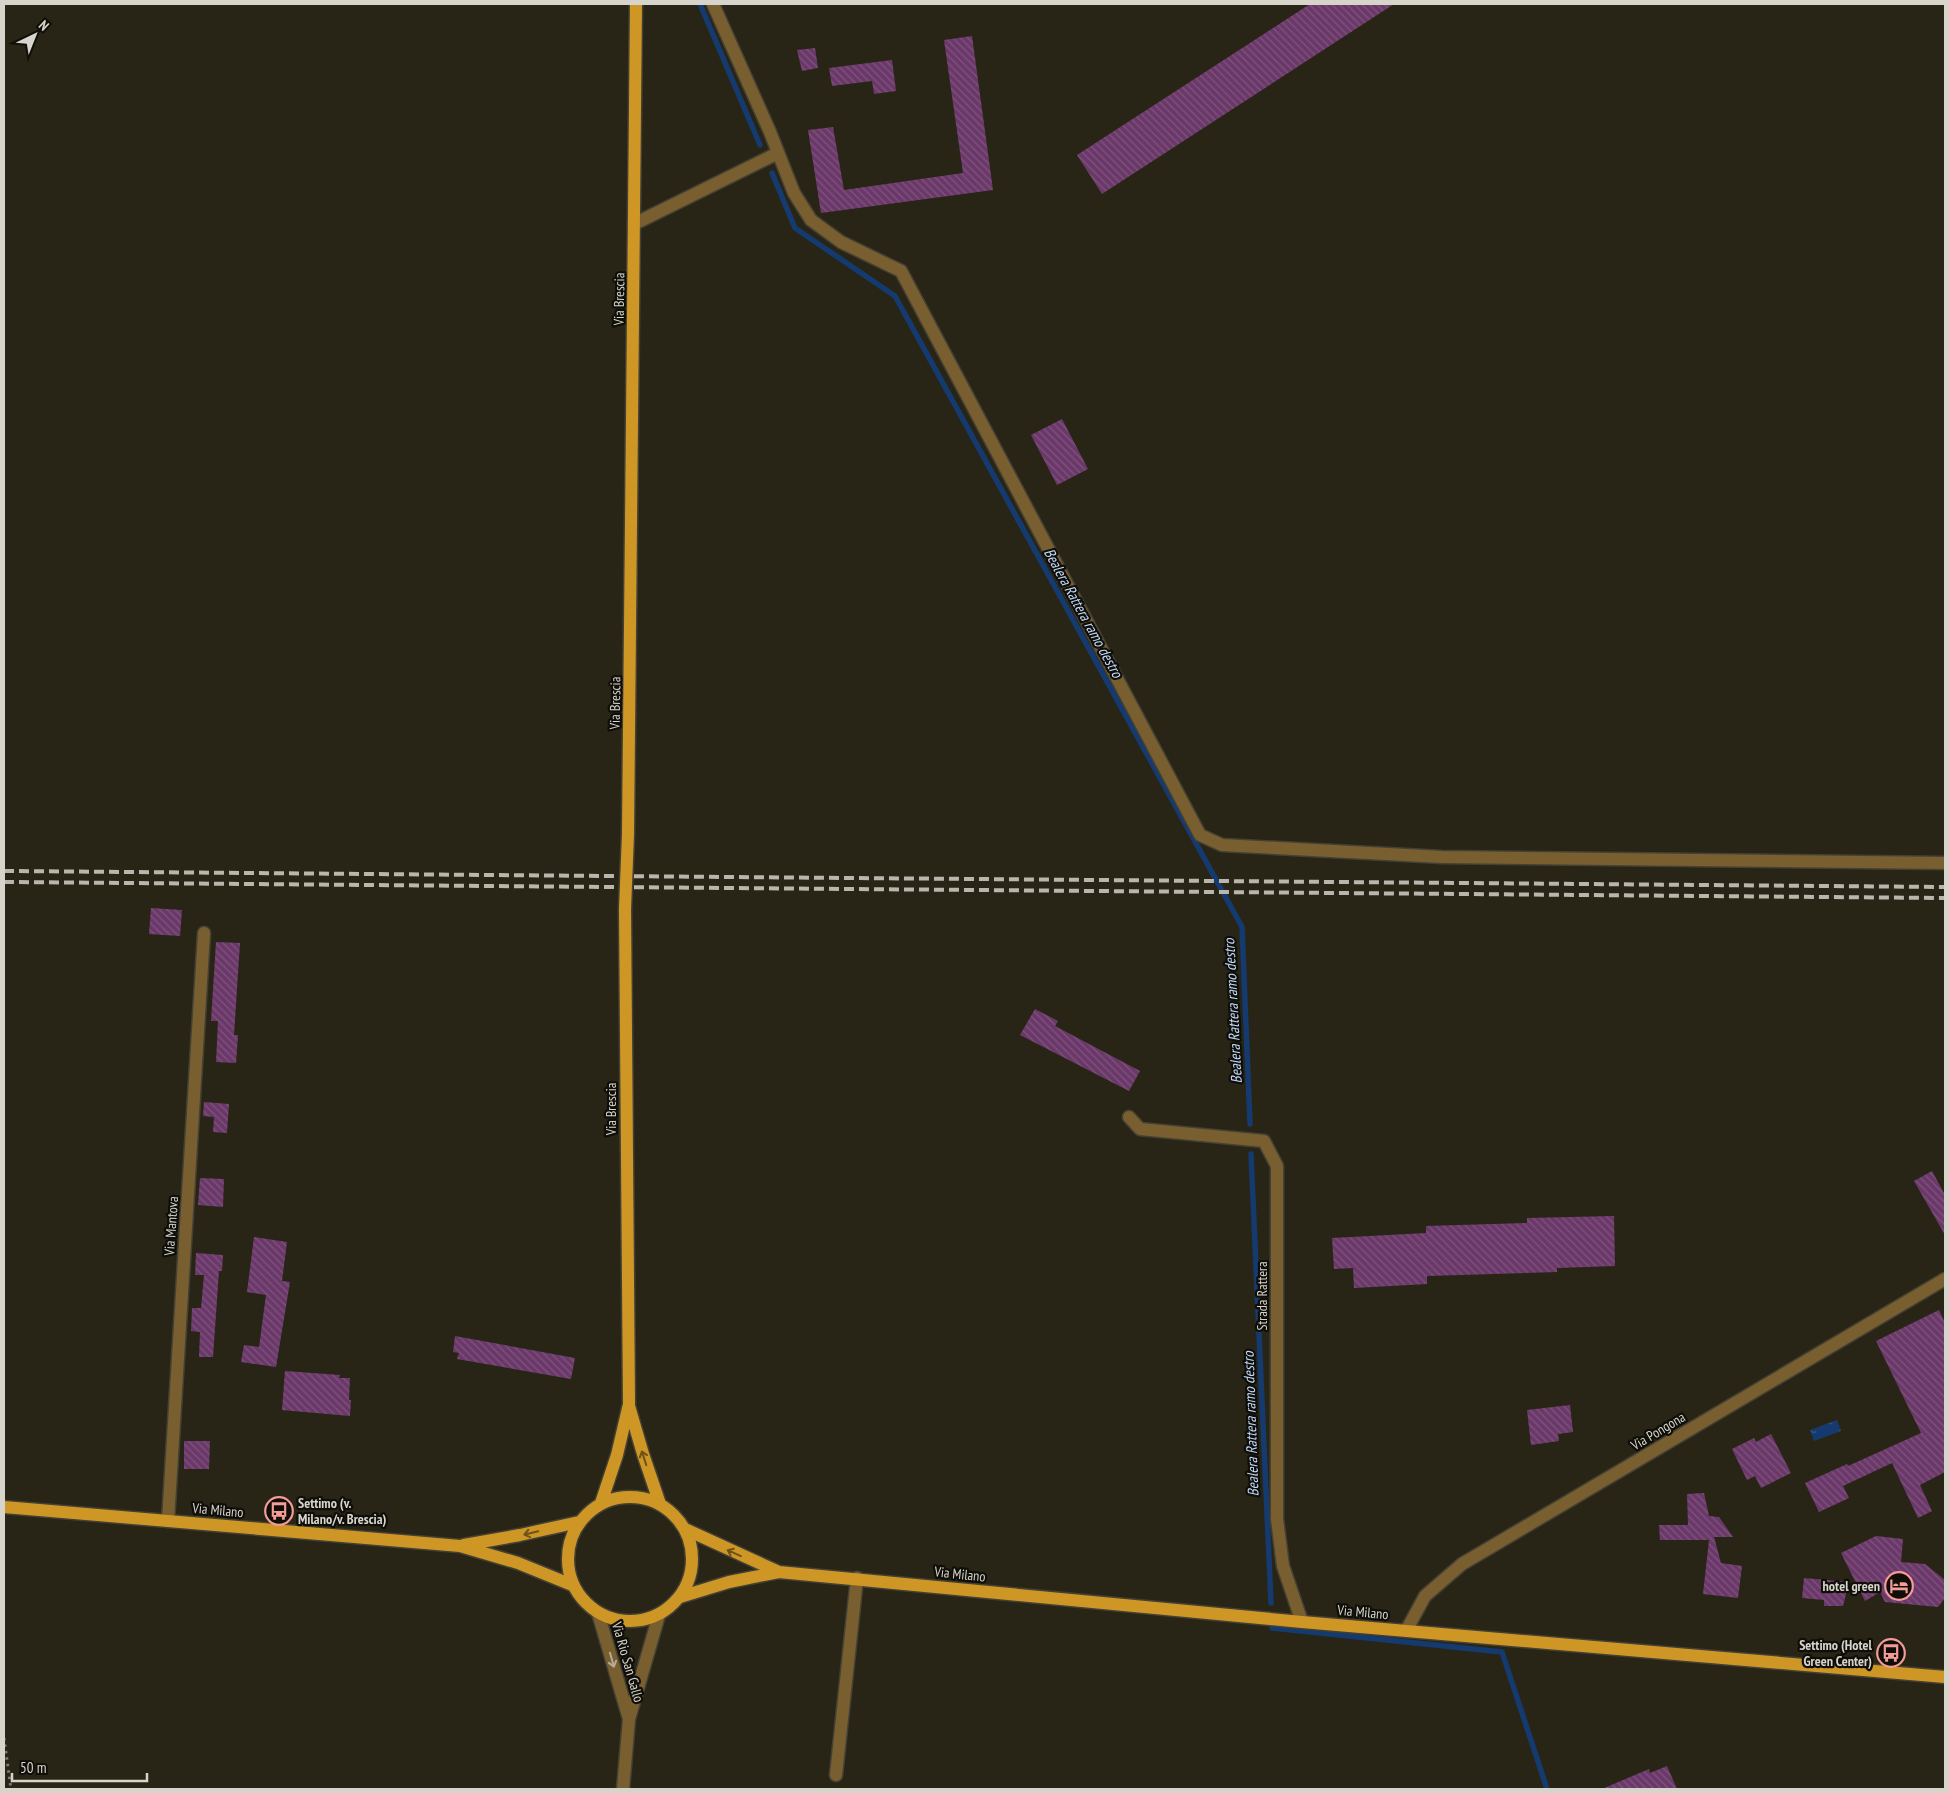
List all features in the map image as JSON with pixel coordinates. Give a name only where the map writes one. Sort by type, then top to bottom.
[{"type":"main road","name":"Via Brescia","points":[[629,1404],[625,909],[628,834],[636,4]]},
{"type":"main road","points":[[601,1503],[617,1455],[629,1404]]},
{"type":"main road","points":[[629,1404],[660,1504]]},
{"type":"main road","points":[[620,1497],[640,1498],[660,1504],[674,1515],[685,1529],[691,1546],[692,1564],[688,1581],[680,1596],[659,1615],[639,1621],[618,1621],[598,1614],[583,1601],[572,1585],[568,1569],[567,1552],[571,1537],[579,1522],[601,1503],[620,1497]]},
{"type":"main road","name":"Via Milano","points":[[4,1507],[460,1546],[518,1563],[572,1585]]},
{"type":"main road","name":"Via Milano","points":[[460,1546],[579,1522]]},
{"type":"main road","name":"Via Milano","points":[[685,1529],[779,1572]]},
{"type":"main road","name":"Via Milano","points":[[680,1596],[729,1582],[779,1572],[1302,1622],[1945,1678]]},
{"type":"street","points":[[713,4],[794,193],[811,220],[841,242],[901,270],[1200,835],[1222,845],[1442,857],[1945,863]]},
{"type":"street","points":[[634,224],[778,153]]},
{"type":"street","name":"Via Mantova","points":[[168,1521],[204,933]]},
{"type":"street","name":"Strada Rattera","points":[[1129,1117],[1140,1129],[1264,1141],[1277,1166],[1277,1519],[1283,1566],[1302,1622]]},
{"type":"street","name":"Via Pongona","points":[[1406,1631],[1425,1596],[1462,1564],[1945,1279]]},
{"type":"street","points":[[836,1775],[857,1578]]},
{"type":"street","name":"Via Rio San Gallo","points":[[598,1614],[629,1719]]},
{"type":"street","name":"Via Rio San Gallo","points":[[623,1789],[629,1719],[659,1615]]},
{"type":"path","points":[[4,1738],[10,1789]]},
{"type":"water","points":[[1837,1420],[1841,1431],[1814,1441],[1810,1430]]},
{"type":"building","points":[[1310,4],[1394,4],[1102,194],[1077,155]]},
{"type":"building","points":[[972,36],[993,190],[821,213],[808,130],[833,127],[844,190],[963,173],[944,40]]},
{"type":"building","points":[[815,48],[818,68],[802,71],[797,50]]},
{"type":"building","points":[[892,60],[896,91],[874,94],[872,81],[832,86],[829,68]]},
{"type":"building","points":[[1062,419],[1088,469],[1057,485],[1031,435]]},
{"type":"building","points":[[151,908],[182,910],[180,936],[149,934]]},
{"type":"building","points":[[216,942],[240,943],[234,1035],[238,1035],[236,1063],[216,1062],[218,1021],[211,1021]]},
{"type":"building","points":[[1035,1009],[1058,1021],[1055,1026],[1140,1071],[1129,1091],[1020,1035]]},
{"type":"building","points":[[204,1102],[229,1104],[227,1133],[213,1132],[214,1117],[203,1116]]},
{"type":"building","points":[[1932,1171],[1945,1195],[1945,1235],[1914,1181]]},
{"type":"building","points":[[200,1178],[224,1179],[223,1207],[198,1205]]},
{"type":"building","points":[[1614,1216],[1615,1266],[1557,1268],[1557,1272],[1427,1276],[1427,1284],[1354,1288],[1353,1268],[1334,1269],[1332,1238],[1426,1233],[1426,1226],[1527,1223],[1527,1218]]},
{"type":"building","points":[[254,1237],[287,1242],[282,1281],[290,1282],[276,1367],[241,1362],[244,1345],[259,1347],[266,1295],[247,1292]]},
{"type":"building","points":[[196,1253],[223,1255],[222,1271],[219,1271],[213,1357],[199,1357],[200,1332],[191,1331],[192,1308],[201,1308],[204,1275],[195,1275]]},
{"type":"building","points":[[1939,1310],[1945,1323],[1945,1472],[1920,1485],[1932,1511],[1918,1518],[1892,1463],[1843,1486],[1849,1498],[1819,1512],[1805,1483],[1921,1433],[1876,1341]]},
{"type":"building","points":[[455,1336],[575,1358],[571,1379],[457,1359],[459,1353],[453,1352]]},
{"type":"building","points":[[285,1371],[340,1375],[339,1378],[350,1378],[350,1416],[282,1410]]},
{"type":"building","points":[[1570,1405],[1573,1432],[1558,1434],[1559,1441],[1531,1445],[1527,1410]]},
{"type":"building","points":[[1771,1434],[1791,1473],[1761,1488],[1755,1476],[1747,1480],[1732,1449],[1754,1438],[1756,1442]]},
{"type":"building","points":[[184,1441],[210,1441],[209,1469],[184,1469]]},
{"type":"building","points":[[1704,1493],[1709,1516],[1719,1517],[1733,1537],[1714,1537],[1721,1563],[1742,1566],[1738,1598],[1703,1594],[1709,1540],[1660,1540],[1659,1525],[1688,1525],[1687,1494]]},
{"type":"building","points":[[1876,1536],[1903,1539],[1901,1562],[1925,1564],[1945,1580],[1945,1598],[1938,1607],[1885,1602],[1880,1592],[1865,1601],[1841,1553]]},
{"type":"building","points":[[1804,1578],[1849,1582],[1843,1606],[1824,1606],[1824,1600],[1802,1598]]},
{"type":"building","points":[[1667,1766],[1677,1789],[1602,1789],[1649,1769],[1650,1773]]},
{"type":"waterway","name":"Bealera Rattera ramo destro","points":[[700,4],[760,145]]},
{"type":"waterway","name":"Bealera Rattera ramo destro","points":[[772,173],[795,228],[895,296],[1242,927],[1250,1124]]},
{"type":"waterway","name":"Bealera Rattera ramo destro","points":[[1251,1154],[1271,1603]]},
{"type":"waterway","name":"Bealera Rattera ramo destro","points":[[1272,1628],[1502,1652],[1547,1789]]},
{"type":"railway","points":[[4,871],[1945,887]]},
{"type":"railway","points":[[4,882],[1945,898]]},
{"type":"place","name":"Settimo (v. Milano/v. Brescia)","points":[[279,1511]]},
{"type":"place","name":"hotel green","points":[[1899,1586]]},
{"type":"place","name":"Settimo (Hotel Green Center)","points":[[1891,1653]]}]
